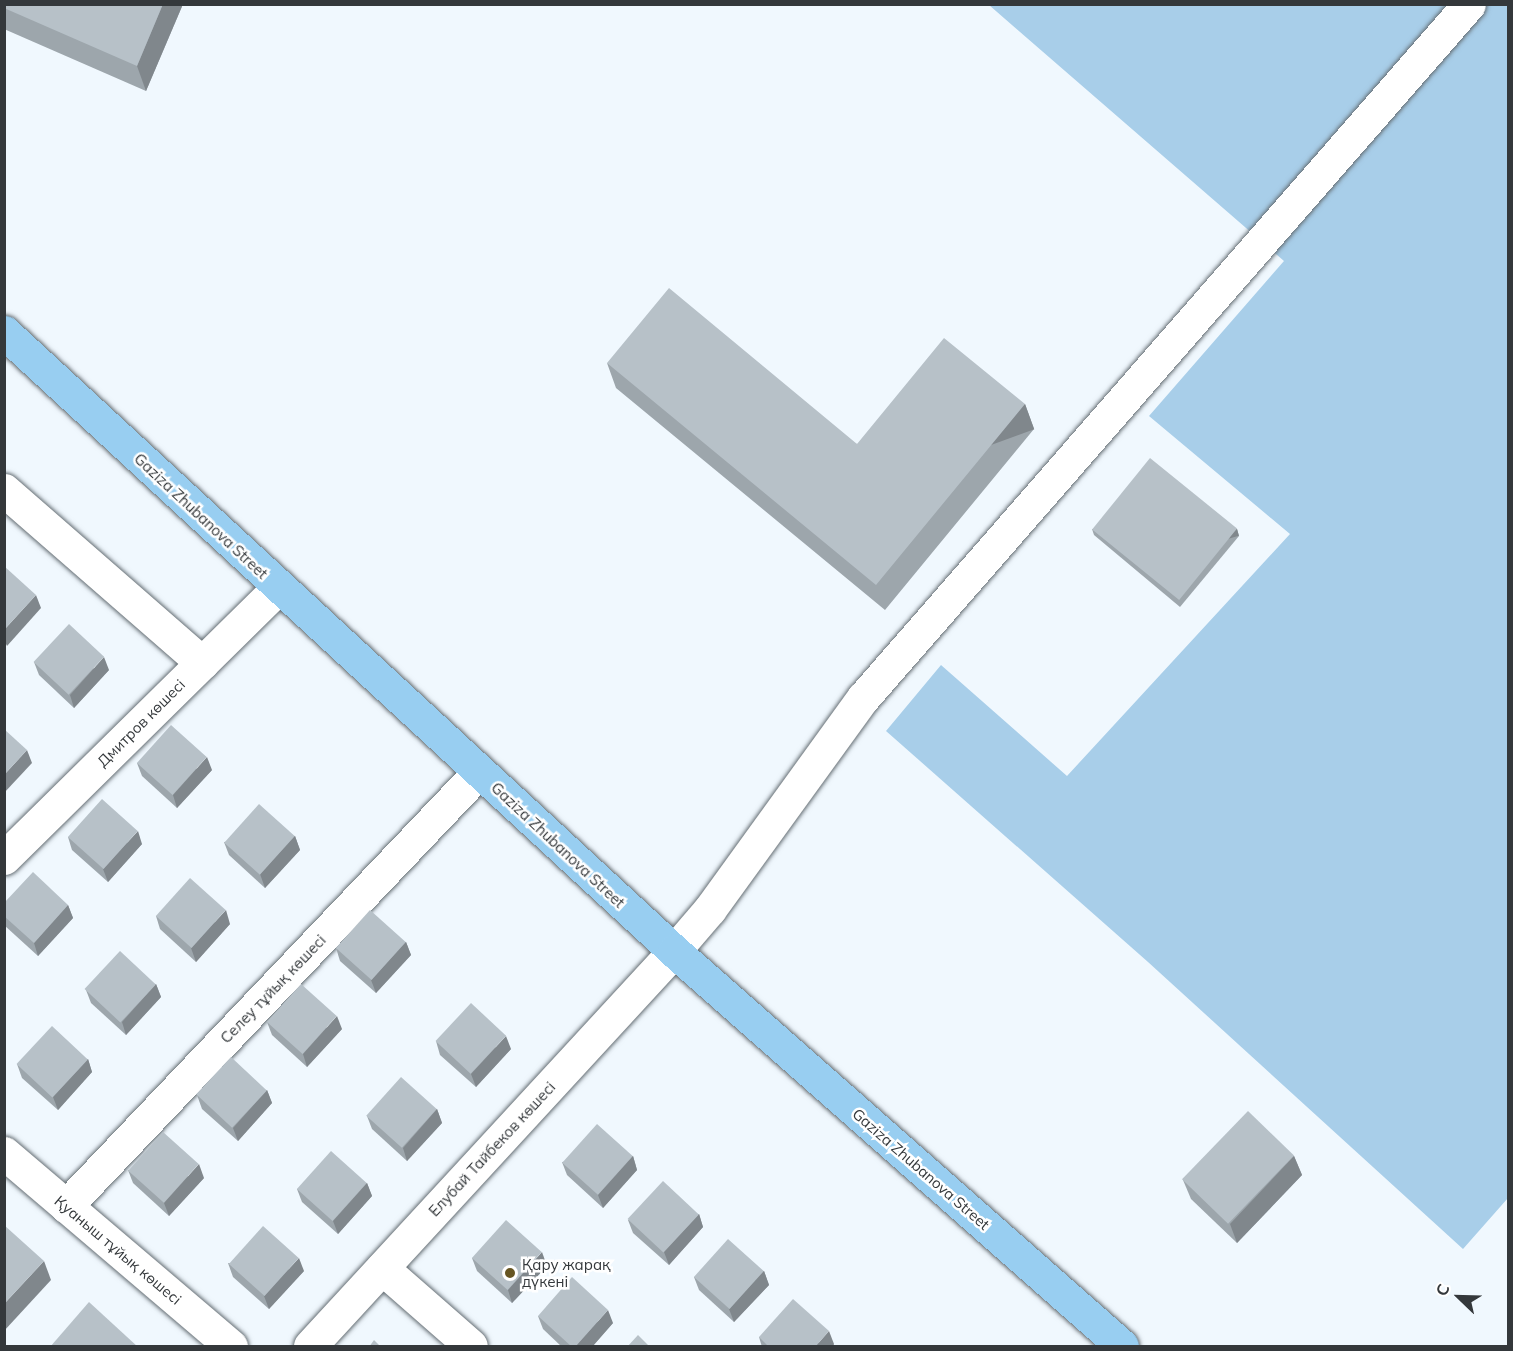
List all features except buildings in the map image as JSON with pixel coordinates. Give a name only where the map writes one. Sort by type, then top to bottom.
[{"type":"main road","name":"Gaziza Zhubanova Street","points":[[4,332],[278,588],[674,951],[1122,1347]]},
{"type":"street","name":"Елубай Тайбеков көшесі","points":[[310,1347],[674,951],[710,909],[863,698],[1469,4]]},
{"type":"street","points":[[4,490],[202,663]]},
{"type":"street","name":"Дмитров көшесі","points":[[4,858],[278,588]]},
{"type":"street","name":"Селеу тұйық көшесі","points":[[66,1206],[480,772]]},
{"type":"street","name":"Қуаныш тұйық көшесі","points":[[4,1153],[231,1347]]},
{"type":"street","points":[[382,1268],[471,1347]]},
{"type":"shaded area","points":[[989,5],[1508,5],[1508,1198],[1463,1249],[1148,962],[886,731],[941,665],[1067,776],[1290,534],[1149,416],[1284,261]]},
{"type":"place","name":"Қару жарақ дүкені","points":[[510,1273]]}]
